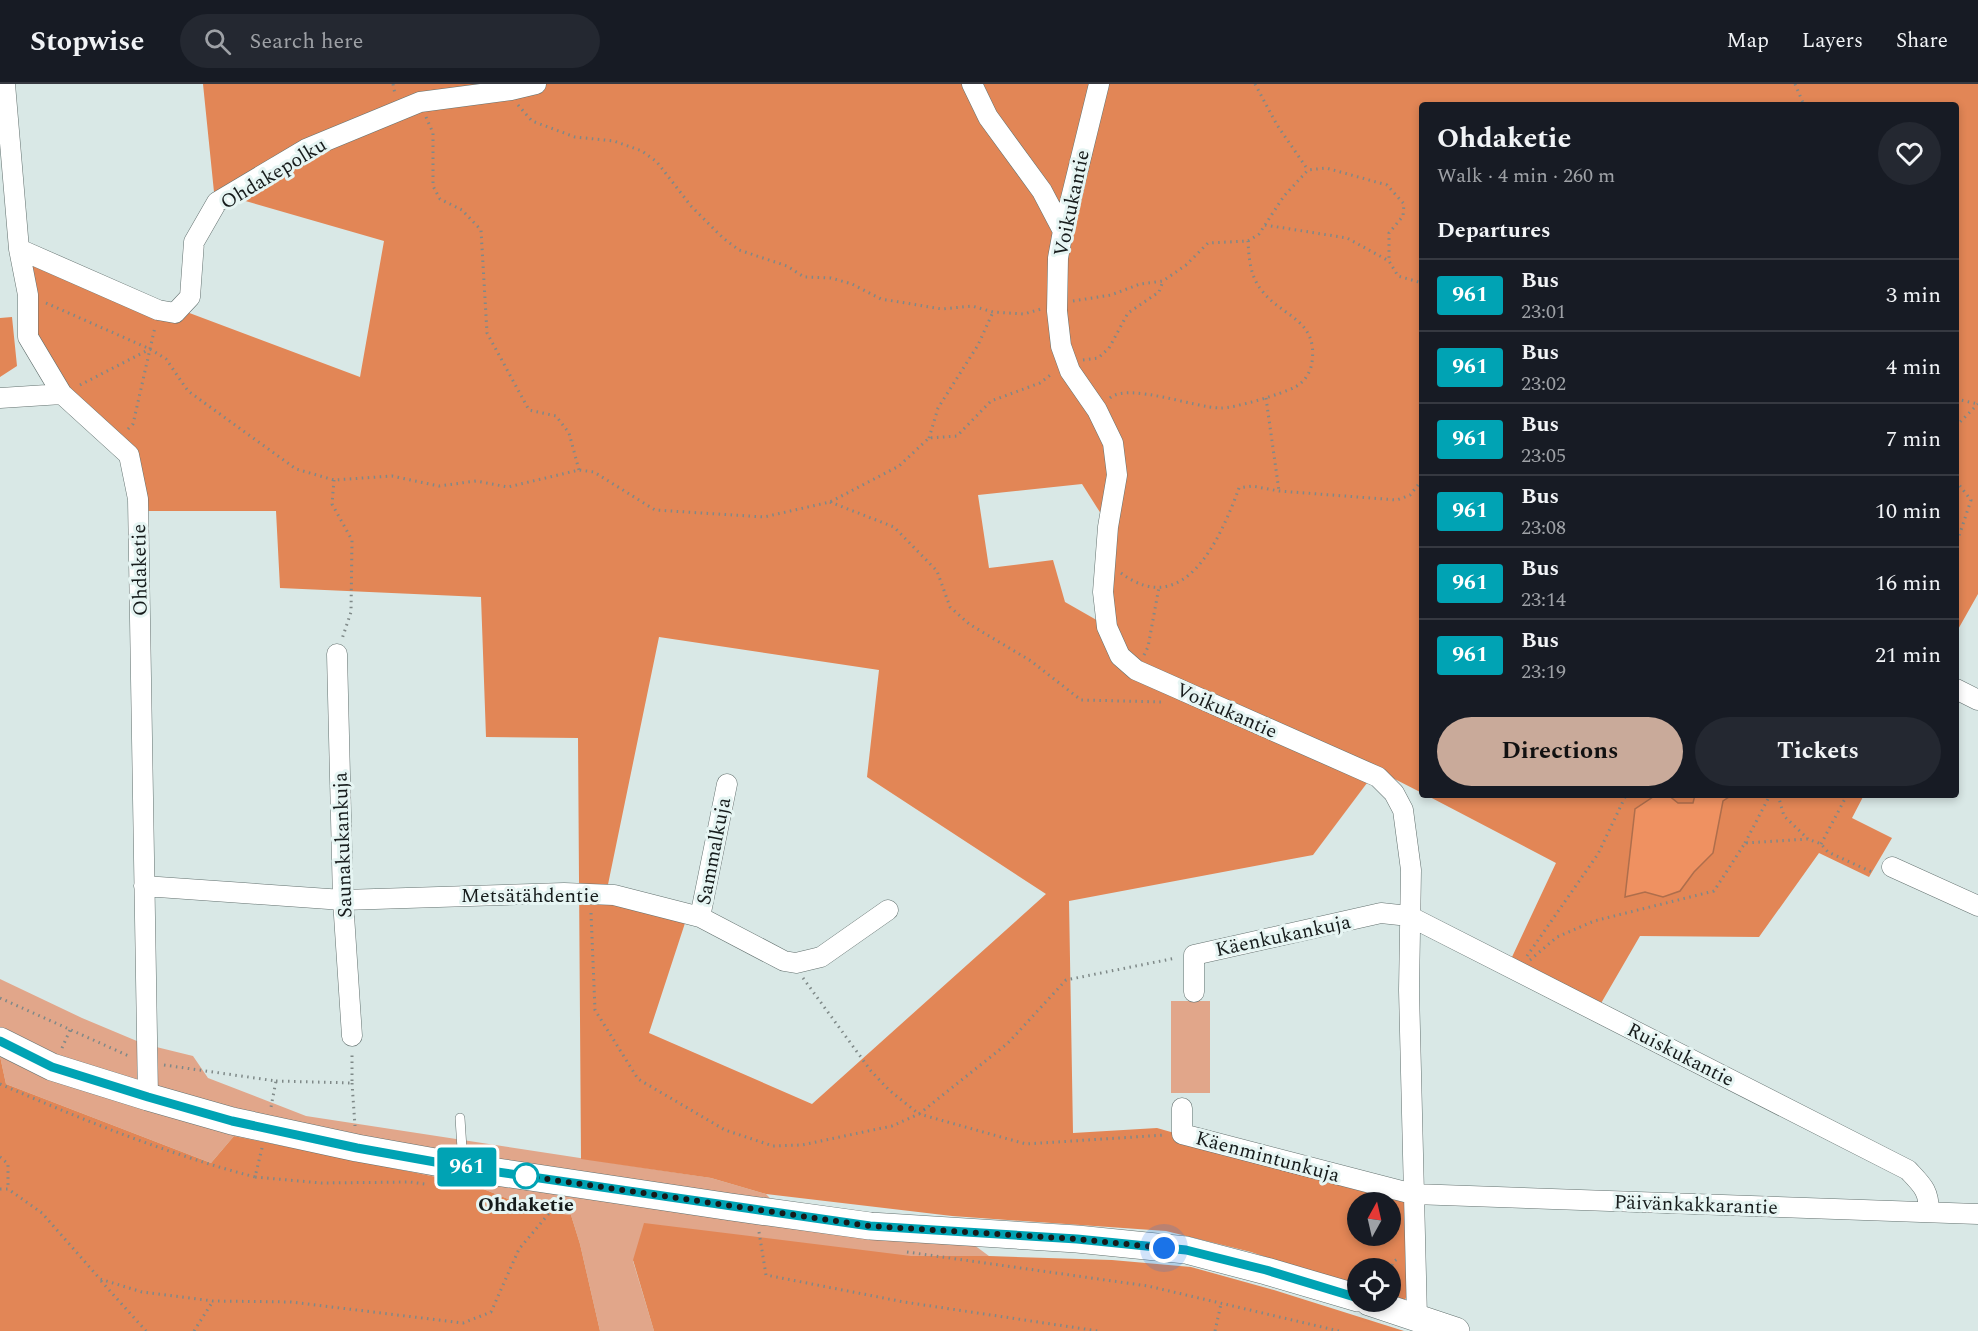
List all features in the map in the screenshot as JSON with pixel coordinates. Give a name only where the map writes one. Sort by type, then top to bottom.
[{"type":"main road","points":[[0,1041],[52,1067],[148,1097],[232,1121],[357,1148],[463,1167],[870,1226],[1077,1239],[1186,1250],[1266,1270],[1347,1295]]},
{"type":"main road","points":[[1399,1312],[1456,1331]]},
{"type":"street","name":"Ohdaketie","points":[[5,84],[19,249],[28,295],[28,337],[62,394],[129,455],[138,499],[148,1097]]},
{"type":"street","name":"Ohdakepolku","points":[[158,310],[175,313],[190,297],[194,242],[217,202],[306,148],[420,102],[511,90],[536,84]]},
{"type":"street","points":[[972,84],[988,117],[1042,191],[1063,231]]},
{"type":"street","name":"Voikukantie","points":[[1099,84],[1063,231],[1058,258],[1057,304],[1061,346],[1070,371],[1097,410],[1113,443],[1117,475],[1108,527],[1103,592],[1107,627],[1120,656],[1136,670],[1378,777],[1394,793],[1403,810],[1411,870],[1409,990],[1417,1318]]},
{"type":"street","points":[[19,249],[158,310]]},
{"type":"street","points":[[0,398],[62,394]]},
{"type":"street","name":"Saunakukankuja","points":[[337,654],[343,900],[352,1036]]},
{"type":"street","points":[[1959,690],[1978,700]]},
{"type":"street","name":"Sammalkuja","points":[[700,917],[727,784]]},
{"type":"street","points":[[1882,869],[1978,906]]},
{"type":"street","name":"Metsätähdentie","points":[[144,886],[343,900],[477,895],[614,895],[700,917],[784,961],[796,963]]},
{"type":"street","points":[[796,963],[821,957],[888,910]]},
{"type":"street","name":"Käenkukankuja","points":[[1194,992],[1194,955],[1381,914],[1409,916]]},
{"type":"street","name":"Ruiskukantie","points":[[1409,916],[1908,1170],[1922,1185],[1929,1198],[1929,1212]]},
{"type":"street","name":"Käenmintunkuja","points":[[1182,1108],[1182,1134],[1413,1194]]},
{"type":"street","name":"Päivänkakkarantie","points":[[1413,1194],[1978,1214]]},
{"type":"lane","points":[[460,1118],[463,1167]]},
{"type":"path","points":[[1255,84],[1277,125],[1308,170]]},
{"type":"path","points":[[1796,84],[1803,102]]},
{"type":"path","points":[[511,90],[520,109],[532,121],[575,137],[614,141],[642,151],[657,162],[691,206],[723,238],[739,250],[787,266],[804,277],[831,278],[852,284],[881,299],[942,309],[972,306],[993,312],[1024,314],[1057,304],[1111,295],[1140,284],[1163,281],[1186,266],[1209,243],[1248,241],[1259,234],[1284,196],[1308,170],[1326,168],[1387,185],[1404,204],[1403,216],[1389,233],[1389,261]]},
{"type":"path","points":[[420,102],[433,133],[433,186],[441,199],[462,210],[481,230],[487,333],[529,410],[556,416],[568,433],[579,470]]},
{"type":"path","points":[[1265,225],[1347,238],[1389,261],[1398,276],[1419,282]]},
{"type":"path","points":[[1097,410],[1114,395],[1145,393],[1197,406],[1223,409],[1266,398],[1298,386],[1311,371],[1314,351],[1305,327],[1263,292],[1251,271],[1248,241]]},
{"type":"path","points":[[929,438],[957,436],[991,401],[1040,383],[1067,363],[1098,358],[1110,348],[1128,313],[1159,292],[1163,281]]},
{"type":"path","points":[[28,295],[150,349],[166,359],[188,391],[296,469],[334,480],[392,476],[439,486],[476,481],[508,487],[579,470],[594,472],[655,510],[764,517],[830,502],[899,466],[929,438],[938,408],[978,345],[993,312]]},
{"type":"path","points":[[113,440],[133,424],[158,310]]},
{"type":"path","points":[[62,394],[150,349]]},
{"type":"path","points":[[1266,398],[1279,491]]},
{"type":"path","points":[[1959,400],[1978,404]]},
{"type":"path","points":[[1959,423],[1978,404]]},
{"type":"path","points":[[334,480],[332,504],[352,540],[351,612],[337,654]]},
{"type":"path","points":[[1105,561],[1133,582],[1159,587],[1171,586],[1187,578],[1213,548],[1239,488],[1252,486],[1279,491],[1397,500],[1410,495],[1419,484]]},
{"type":"path","points":[[1959,485],[1971,500],[1959,536]]},
{"type":"path","points":[[830,502],[894,527],[937,571],[950,607],[969,624],[1031,661],[1081,700],[1163,702],[1179,698],[1183,691]]},
{"type":"path","points":[[1136,670],[1148,647],[1159,587]]},
{"type":"path","points":[[1517,970],[1598,854],[1625,798]]},
{"type":"path","points":[[1517,970],[1557,937],[1594,921],[1714,891],[1745,843],[1768,798]]},
{"type":"path","points":[[1779,798],[1784,816],[1808,839],[1821,844],[1828,852],[1882,869]]},
{"type":"path","points":[[1821,844],[1844,798]]},
{"type":"path","points":[[1745,843],[1808,839]]},
{"type":"path","points":[[590,894],[595,1010],[638,1079],[725,1130],[773,1146],[802,1145],[892,1126],[919,1114],[1008,1043],[1066,980],[1194,955]]},
{"type":"path","points":[[796,963],[805,983],[871,1071],[889,1090],[919,1114],[1026,1144],[1182,1134]]},
{"type":"path","points":[[62,1048],[70,1030]]},
{"type":"path","points":[[352,1036],[352,1083],[357,1148]]},
{"type":"path","points":[[276,1081],[352,1083]]},
{"type":"path","points":[[0,1084],[75,1116],[196,1160],[255,1177]]},
{"type":"path","points":[[0,1157],[9,1164],[8,1189]]},
{"type":"path","points":[[0,1189],[8,1189],[42,1213],[146,1331]]},
{"type":"path","points":[[100,1279],[142,1292],[213,1301],[291,1302],[463,1323],[491,1312],[519,1249],[557,1204]]},
{"type":"path","points":[[759,1232],[766,1275],[903,1302],[1098,1331]]},
{"type":"path","points":[[194,1331],[213,1301]]},
{"type":"path","points":[[1215,1331],[1221,1304]]},
{"type":"shaded area","points":[[203,84],[1093,84],[1051,311],[1095,417],[1113,474],[1103,517],[1082,484],[978,495],[989,568],[1053,560],[1065,602],[1100,622],[1113,657],[1370,779],[1313,855],[1069,901],[1073,1133],[1157,1128],[1380,1192],[1347,1192],[1347,1246],[1401,1246],[1401,1198],[1404,1199],[1408,1297],[1401,1301],[1401,1258],[1347,1258],[1347,1284],[1251,1252],[1166,1231],[952,1216],[766,1194],[711,1178],[581,1159],[578,738],[486,737],[481,597],[280,588],[276,511],[138,511],[129,455],[62,394],[28,337],[19,249],[360,377],[384,241],[214,192]],"holes":[[[659,637],[879,670],[867,777],[1046,894],[812,1104],[649,1033],[686,920],[605,899]]]},
{"type":"shaded area","points":[[1105,84],[1978,84],[1978,594],[1959,628],[1959,102],[1419,102],[1419,791],[1377,770],[1141,667],[1124,652],[1112,626],[1108,591],[1122,474],[1066,346],[1064,258]]},
{"type":"shaded area","points":[[12,317],[17,366],[0,377],[0,318]]},
{"type":"shaded area","points":[[1432,798],[1862,798],[1852,818],[1892,838],[1869,877],[1819,853],[1759,937],[1640,936],[1600,1005],[1512,957],[1556,863]]},
{"type":"shaded area","points":[[1652,798],[1672,798],[1678,803],[1693,803],[1694,798],[1728,798],[1723,801],[1713,853],[1694,872],[1680,891],[1663,897],[1645,892],[1625,897],[1635,809]]},
{"type":"shaded area","points":[[0,979],[82,1018],[144,1044],[193,1056],[208,1078],[306,1116],[711,1178],[766,1194],[796,1225],[970,1242],[989,1256],[633,1261],[654,1331],[600,1331],[571,1215],[538,1211],[471,1184],[234,1136],[211,1163],[6,1084],[0,1056]]},
{"type":"shaded area","points":[[1171,1001],[1210,1001],[1210,1093],[1171,1093]]},
{"type":"shaded area","points":[[0,1056],[6,1084],[211,1163],[234,1136],[471,1184],[538,1211],[571,1215],[600,1331],[0,1331]]},
{"type":"shaded area","points":[[644,1223],[911,1256],[1112,1260],[1191,1267],[1274,1290],[1404,1331],[654,1331],[633,1260]]},
{"type":"bus line","name":"961","points":[[0,1041],[52,1067],[148,1097],[232,1121],[357,1148],[463,1167],[870,1226],[1077,1239],[1186,1250],[1266,1270],[1347,1295]]},
{"type":"place","name":"Ohdaketie","points":[[526,1176]]},
{"type":"route","points":[[526,1176],[870,1226],[1077,1239],[1164,1248]]}]
